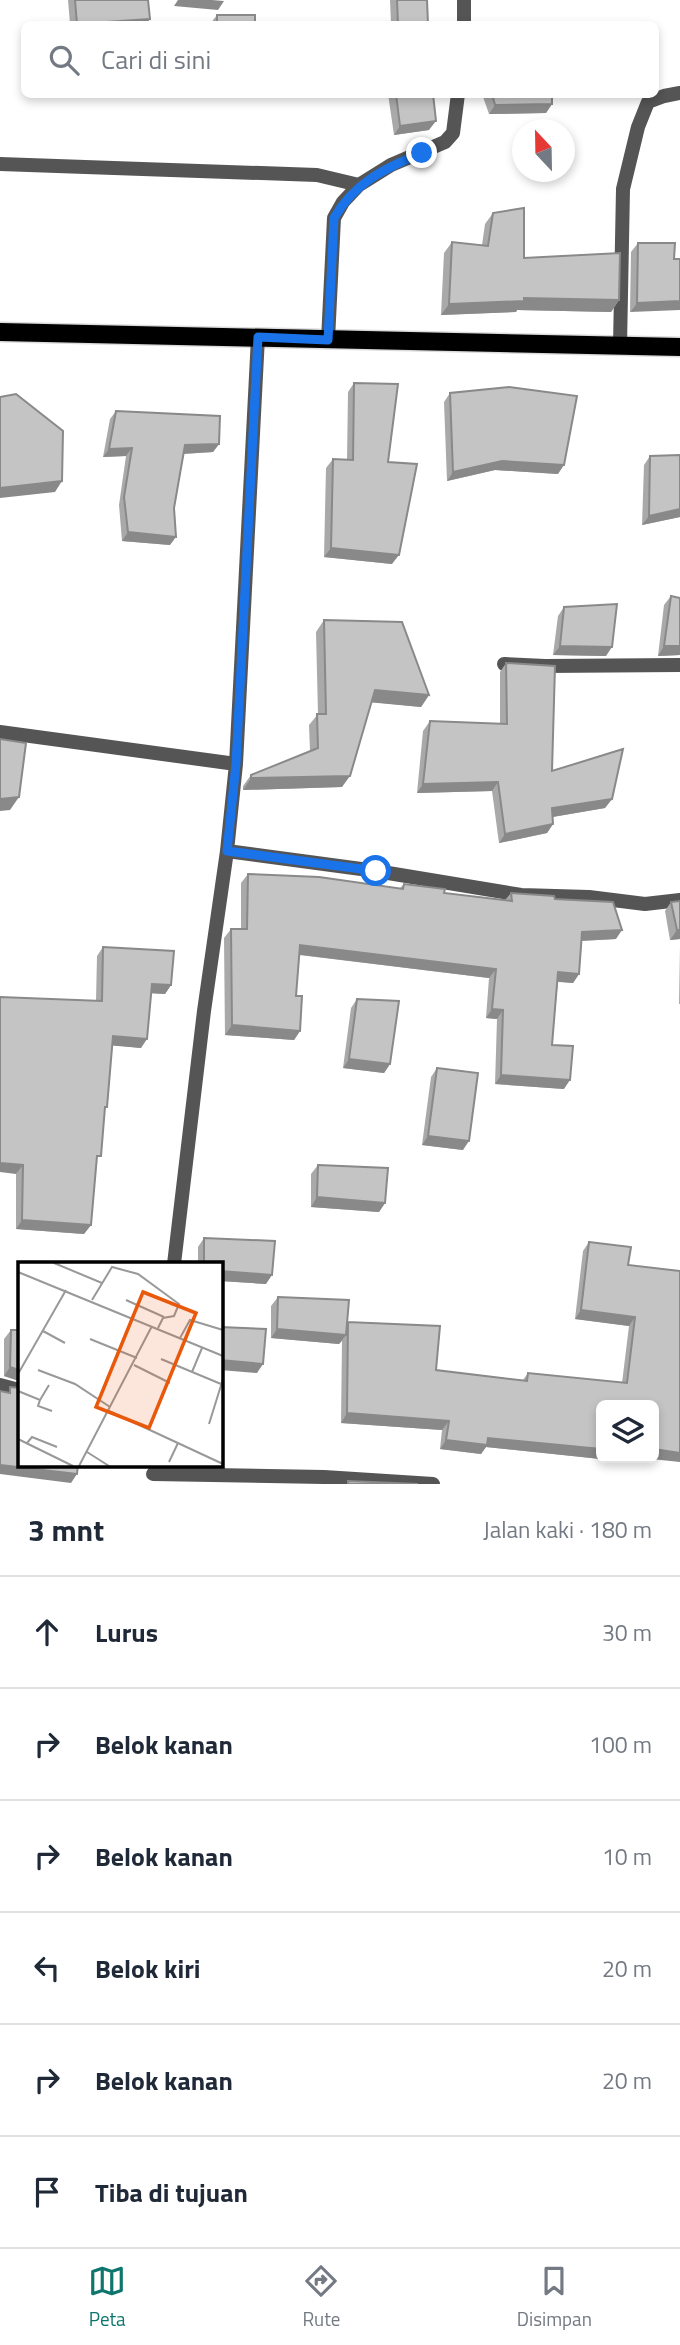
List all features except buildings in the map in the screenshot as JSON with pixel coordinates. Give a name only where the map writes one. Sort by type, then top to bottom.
[{"type":"main road","points":[[0,332],[680,347]]},
{"type":"street","points":[[464,0],[464,21]]},
{"type":"street","points":[[659,98],[680,93]]},
{"type":"street","points":[[328,340],[334,218],[343,202],[359,185],[391,165],[445,142],[453,133],[457,98]]},
{"type":"street","points":[[620,346],[623,189],[638,127],[648,102],[659,98]]},
{"type":"street","points":[[0,164],[317,175],[359,185]]},
{"type":"street","points":[[174,1262],[236,764],[258,337]]},
{"type":"street","points":[[504,664],[680,665]]},
{"type":"street","points":[[0,732],[236,764]]},
{"type":"street","points":[[227,851],[376,871],[521,895],[589,897],[645,904],[680,900]]},
{"type":"street","points":[[0,1385],[18,1390]]},
{"type":"street","points":[[153,1474],[324,1477],[433,1484]]},
{"type":"route","points":[[376,871],[227,851],[236,764],[258,337],[328,340],[334,218],[343,202],[359,185],[391,165],[422,153]]}]
